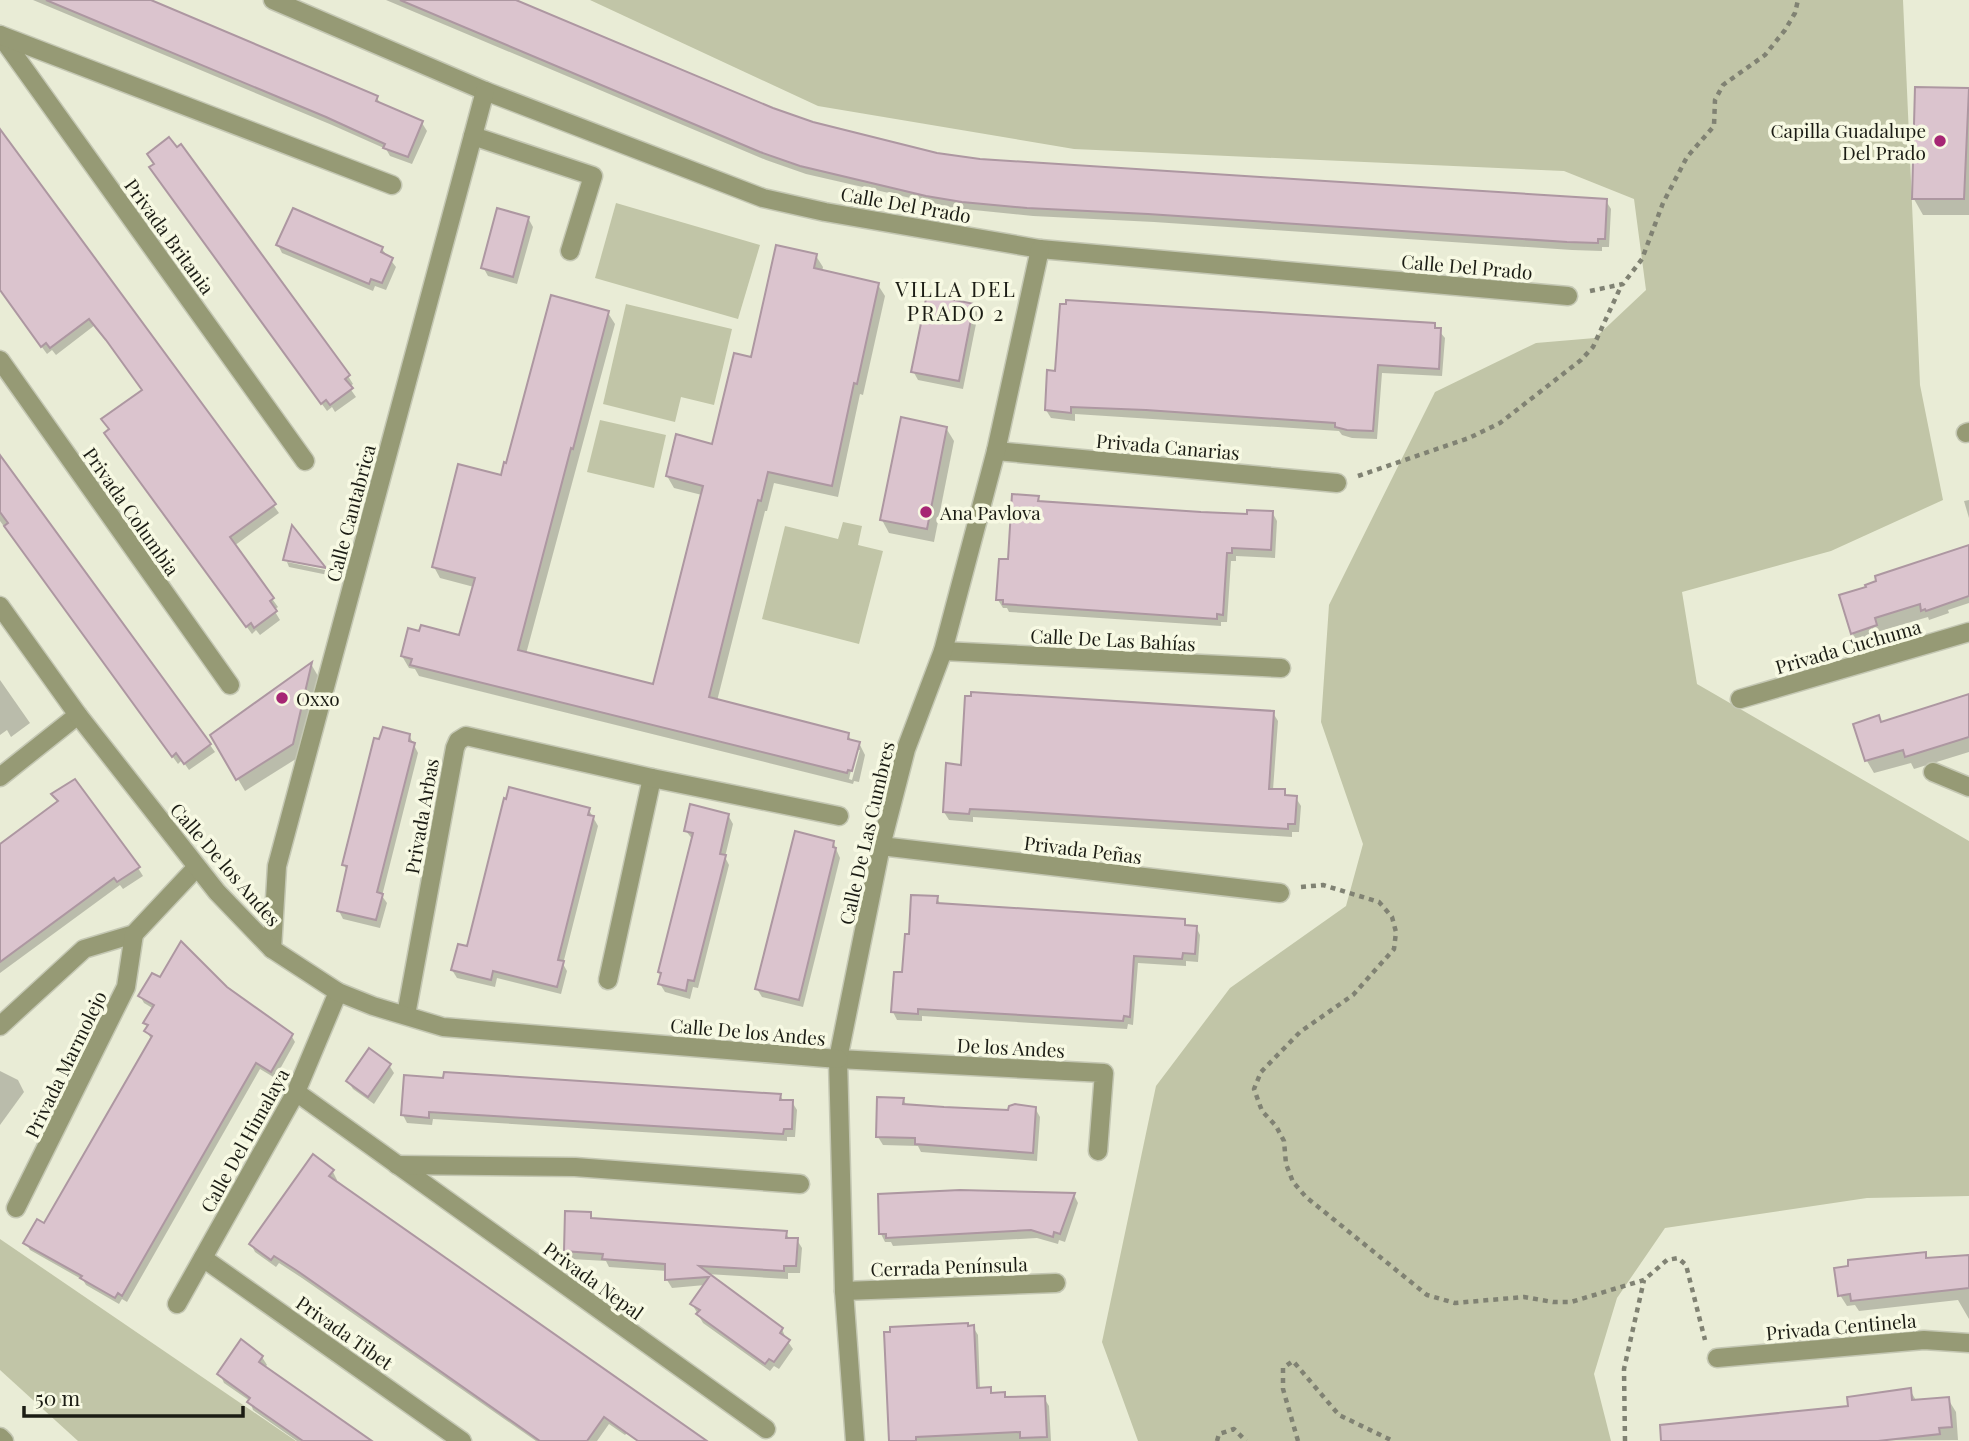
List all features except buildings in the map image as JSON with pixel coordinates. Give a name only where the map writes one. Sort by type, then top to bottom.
[{"type":"street","name":"Calle Del Prado","points":[[273,0],[485,91],[763,198],[825,212],[1040,249],[1568,296]]},
{"type":"street","name":"Privada Britania","points":[[0,35],[392,185]]},
{"type":"street","name":"Privada Britania","points":[[0,35],[305,461]]},
{"type":"street","name":"Calle Cantabrica","points":[[272,949],[277,866],[485,91]]},
{"type":"street","points":[[472,136],[593,176],[570,251]]},
{"type":"street","name":"Calle De Las Cumbres","points":[[855,1441],[845,1291],[838,1059],[881,846],[906,749],[943,651],[996,451],[1040,249]]},
{"type":"street","name":"Privada Columbia","points":[[0,360],[230,685]]},
{"type":"street","name":"Privada Canarias","points":[[996,451],[1337,482]]},
{"type":"street","name":"Calle De los Andes","points":[[0,606],[78,715],[196,868],[272,949],[338,992],[373,1006],[443,1027],[838,1059]]},
{"type":"street","name":"Privada Cuchuma","points":[[1740,699],[1969,632]]},
{"type":"street","name":"Calle De Las Bahías","points":[[943,651],[1281,668]]},
{"type":"street","points":[[0,776],[78,715]]},
{"type":"street","name":"Privada Arbas","points":[[406,1014],[458,741],[466,736],[839,816]]},
{"type":"street","points":[[1933,772],[1969,787]]},
{"type":"street","points":[[608,980],[652,778]]},
{"type":"street","name":"Privada Peñas","points":[[881,846],[1280,893]]},
{"type":"street","points":[[0,1026],[84,949],[134,934],[196,868]]},
{"type":"street","name":"Privada Marmolejo","points":[[16,1208],[126,987],[134,934]]},
{"type":"street","name":"Calle Del Himalaya","points":[[177,1304],[296,1092],[338,992]]},
{"type":"street","name":"De los Andes","points":[[838,1059],[1104,1073],[1098,1151]]},
{"type":"street","name":"Privada Nepal","points":[[296,1092],[766,1429]]},
{"type":"street","points":[[397,1165],[575,1167],[800,1184]]},
{"type":"street","name":"Privada Tibet","points":[[203,1258],[462,1441]]},
{"type":"street","name":"Cerrada Península","points":[[845,1291],[1056,1283]]},
{"type":"street","name":"Privada Centinela","points":[[1717,1358],[1924,1339],[1969,1343]]},
{"type":"street","points":[[0,1437],[4,1441]]},
{"type":"path","points":[[1337,482],[1469,438],[1500,423],[1581,360],[1593,347],[1623,284],[1642,259],[1663,203],[1687,157],[1714,126],[1715,100],[1723,85],[1765,55],[1785,30],[1795,13],[1798,0]]},
{"type":"path","points":[[1568,296],[1623,284]]},
{"type":"path","points":[[1280,893],[1323,885],[1379,902],[1392,917],[1396,932],[1394,949],[1353,995],[1300,1032],[1261,1072],[1254,1089],[1262,1111],[1276,1126],[1284,1141],[1286,1164],[1293,1182],[1306,1197],[1427,1295],[1441,1301],[1455,1303],[1524,1297],[1571,1302],[1644,1280],[1667,1260],[1678,1258],[1686,1265],[1708,1352],[1717,1358]]},
{"type":"path","points":[[1625,1441],[1624,1369],[1644,1280]]},
{"type":"path","points":[[1297,1441],[1283,1389],[1283,1368],[1293,1361],[1339,1415],[1393,1441]]},
{"type":"path","points":[[1217,1441],[1219,1434],[1234,1430],[1246,1441]]},
{"type":"green space","points":[[590,0],[1903,0],[1920,385],[1943,500],[1831,551],[1682,592],[1697,684],[1969,841],[1969,1196],[1867,1198],[1665,1228],[1617,1298],[1594,1374],[1611,1441],[1138,1441],[1102,1342],[1156,1086],[1230,988],[1346,906],[1363,844],[1321,722],[1329,605],[1435,392],[1536,343],[1595,338],[1646,290],[1634,199],[1564,171],[1074,149],[818,106]]},
{"type":"green space","points":[[616,203],[760,245],[738,319],[595,278]]},
{"type":"green space","points":[[626,304],[732,329],[714,405],[681,397],[675,422],[603,404]]},
{"type":"green space","points":[[600,420],[666,435],[654,488],[587,472]]},
{"type":"green space","points":[[843,522],[862,526],[858,545],[883,551],[859,644],[762,619],[785,526],[838,539]]},
{"type":"green space","points":[[0,1239],[296,1441],[78,1441],[0,1370]]},
{"type":"place","name":"Capilla Guadalupe Del Prado","points":[[1940,141]]},
{"type":"place","name":"Ana Pavlova","points":[[926,512]]},
{"type":"place","name":"Oxxo","points":[[282,698]]},
{"type":"district","name":"VILLA DEL PRADO 2","points":[[956,300]]}]
